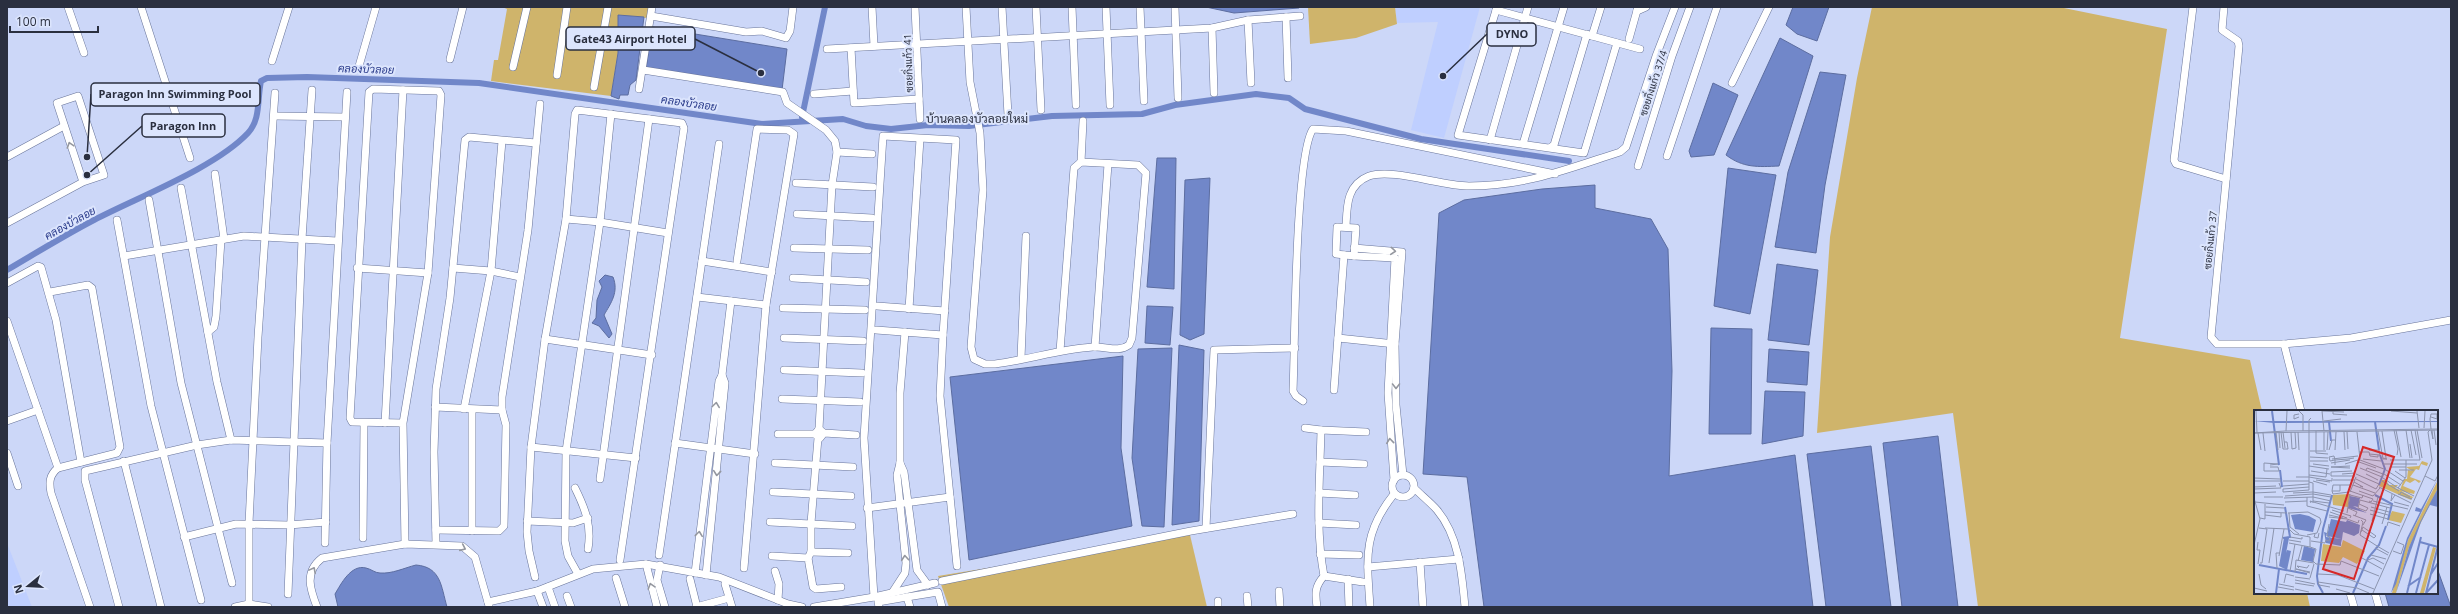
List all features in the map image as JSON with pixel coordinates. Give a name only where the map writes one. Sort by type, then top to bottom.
[{"type":"street","points":[[68,7],[84,53]]},
{"type":"street","points":[[140,7],[190,158]]},
{"type":"street","points":[[272,61],[289,7]]},
{"type":"street","points":[[359,66],[376,7]]},
{"type":"street","points":[[450,59],[463,7]]},
{"type":"street","points":[[514,67],[527,7]]},
{"type":"street","points":[[557,75],[567,7]]},
{"type":"street","points":[[594,87],[608,7]]},
{"type":"street","points":[[639,89],[652,7]]},
{"type":"street","points":[[651,16],[746,32],[762,31],[786,38],[790,31],[793,7]]},
{"type":"street","points":[[872,7],[874,46]]},
{"type":"street","name":"ซอยกิ่งแก้ว 41","points":[[915,7],[920,119]]},
{"type":"street","points":[[966,7],[970,82],[979,122],[984,190],[972,353],[974,359],[985,364],[1005,363],[1021,358],[1060,351],[1095,347],[1124,348],[1129,345],[1132,338],[1147,177],[1143,168],[1138,165],[1081,162],[1074,168],[1060,351]]},
{"type":"street","points":[[1002,7],[1008,115]]},
{"type":"street","points":[[1036,7],[1041,110]]},
{"type":"street","points":[[1072,7],[1076,105]]},
{"type":"street","points":[[1106,7],[1110,105]]},
{"type":"street","points":[[1140,7],[1144,101]]},
{"type":"street","points":[[1175,7],[1178,98]]},
{"type":"street","points":[[1490,140],[1528,7]]},
{"type":"street","points":[[1524,144],[1564,7]]},
{"type":"street","points":[[1550,148],[1554,146],[1589,35],[1600,7]]},
{"type":"street","points":[[1629,39],[1637,9],[1646,7]]},
{"type":"street","points":[[1346,227],[1350,193],[1358,182],[1370,176],[1386,174],[1425,182],[1469,186],[1533,180],[1620,152],[1626,147],[1656,56],[1676,7]]},
{"type":"street","name":"ซอยกิ่งแก้ว 37/4","points":[[1638,166],[1672,56],[1690,7]]},
{"type":"street","points":[[1667,156],[1717,7]]},
{"type":"street","points":[[1732,83],[1769,7]]},
{"type":"street","points":[[2193,7],[2174,160],[2176,164],[2226,179]]},
{"type":"street","name":"ซอยกิ่งแก้ว 37","points":[[2224,7],[2222,30],[2238,42],[2239,46],[2211,337],[2217,344],[2284,344],[2350,338],[2451,320]]},
{"type":"street","points":[[1617,43],[1584,153],[1458,135],[1496,8],[1640,49]]},
{"type":"street","points":[[827,49],[917,43],[1004,41],[1142,33],[1212,28],[1248,20],[1300,16]]},
{"type":"street","points":[[1286,17],[1288,78]]},
{"type":"street","points":[[1248,20],[1251,84]]},
{"type":"street","points":[[1212,28],[1214,93]]},
{"type":"street","points":[[851,48],[853,101],[857,104],[919,100]]},
{"type":"street","points":[[643,70],[783,92],[789,105],[818,123],[831,135],[836,145],[837,152],[832,185],[829,280],[820,400],[819,434],[813,494],[810,555],[814,588],[841,587]]},
{"type":"street","points":[[403,423],[352,422],[350,418],[357,268],[369,92],[373,89],[439,91],[441,95],[428,273],[403,423],[405,544]]},
{"type":"street","points":[[288,594],[289,525],[302,239],[312,90]]},
{"type":"street","points":[[384,423],[403,90]]},
{"type":"street","points":[[814,94],[853,91]]},
{"type":"street","points":[[325,543],[327,443],[337,241],[347,92]]},
{"type":"street","points":[[249,604],[249,523],[252,440],[264,237],[275,93]]},
{"type":"street","points":[[7,223],[82,182],[104,175],[78,96],[57,103],[82,182]]},
{"type":"street","points":[[436,530],[499,531],[504,526],[506,425],[502,410],[528,230],[540,104]]},
{"type":"street","points":[[535,577],[529,551],[527,520],[531,447],[545,339],[566,219],[576,111],[611,114],[683,125],[652,355],[620,560]]},
{"type":"street","points":[[578,574],[568,556],[564,523],[566,451],[580,346],[600,222],[611,114]]},
{"type":"street","points":[[274,116],[345,117]]},
{"type":"street","points":[[600,479],[649,119]]},
{"type":"street","points":[[1081,162],[1083,121]]},
{"type":"street","points":[[7,157],[64,126]]},
{"type":"street","points":[[737,261],[757,129],[788,130],[794,134],[766,305],[755,454],[744,568]]},
{"type":"street","points":[[1303,400],[1296,396],[1293,391],[1302,179],[1308,136],[1313,129],[1346,130],[1555,174]]},
{"type":"street","points":[[874,597],[867,508],[864,438],[883,136],[956,140],[940,396],[958,566]]},
{"type":"street","points":[[436,544],[435,408],[438,369],[453,268],[465,140],[469,137],[536,143]]},
{"type":"street","points":[[909,309],[920,138]]},
{"type":"street","points":[[472,531],[468,409],[491,271],[502,141]]},
{"type":"street","points":[[659,555],[719,144]]},
{"type":"street","points":[[837,152],[872,154]]},
{"type":"street","points":[[1095,347],[1108,164]]},
{"type":"street","points":[[208,332],[214,327],[216,316],[222,239],[215,174]]},
{"type":"street","points":[[796,183],[873,187]]},
{"type":"street","points":[[181,188],[230,440]]},
{"type":"street","points":[[149,200],[181,383],[232,583]]},
{"type":"street","points":[[797,214],[872,218]]},
{"type":"street","points":[[566,219],[600,222],[668,233]]},
{"type":"street","points":[[117,220],[151,406],[201,600]]},
{"type":"street","points":[[1354,256],[1356,228],[1337,227],[1336,254],[1354,256],[1395,258],[1398,263]]},
{"type":"street","points":[[124,256],[244,236],[337,241]]},
{"type":"street","points":[[1021,358],[1026,236]]},
{"type":"street","points":[[794,248],[868,250]]},
{"type":"street","points":[[1354,248],[1402,252],[1398,263],[1393,344],[1388,393],[1394,480],[1392,487],[1394,494],[1400,497],[1408,497],[1414,488]]},
{"type":"street","points":[[1334,390],[1344,255]]},
{"type":"street","points":[[702,261],[772,272]]},
{"type":"street","points":[[7,283],[39,266],[50,292],[81,462]]},
{"type":"street","points":[[357,268],[428,273]]},
{"type":"street","points":[[453,268],[491,271],[520,277]]},
{"type":"street","points":[[793,278],[866,282]]},
{"type":"street","points":[[50,292],[88,285],[92,288],[120,450],[117,453],[58,468],[51,475],[51,493],[90,607]]},
{"type":"street","points":[[697,297],[766,305]]},
{"type":"street","points":[[729,598],[697,607],[692,576],[719,381],[722,375],[731,301]]},
{"type":"street","points":[[877,306],[945,311]]},
{"type":"street","points":[[783,308],[864,310]]},
{"type":"street","points":[[7,321],[58,468]]},
{"type":"street","points":[[876,330],[944,335]]},
{"type":"street","points":[[892,593],[906,573],[897,475],[900,463],[900,393],[905,332]]},
{"type":"street","points":[[784,338],[864,341]]},
{"type":"street","points":[[1338,338],[1393,344]]},
{"type":"street","points":[[545,339],[580,346],[652,355]]},
{"type":"street","points":[[1393,344],[1396,405],[1404,475]]},
{"type":"street","points":[[2284,344],[2301,410]]},
{"type":"street","points":[[1206,528],[1214,350],[1295,348]]},
{"type":"street","points":[[784,370],[862,373]]},
{"type":"street","points":[[706,575],[720,449],[725,383],[722,375]]},
{"type":"street","points":[[782,398],[860,402]]},
{"type":"street","points":[[435,408],[502,410]]},
{"type":"street","points":[[7,421],[38,410]]},
{"type":"street","points":[[363,538],[364,423]]},
{"type":"street","points":[[1306,428],[1366,432]]},
{"type":"street","points":[[1321,430],[1319,523],[1320,554],[1324,576]]},
{"type":"street","points":[[778,434],[856,435]]},
{"type":"street","points":[[119,607],[84,474],[86,470],[163,452],[230,440],[327,443]]},
{"type":"street","points":[[675,443],[755,454]]},
{"type":"street","points":[[531,447],[636,458]]},
{"type":"street","points":[[7,453],[18,486]]},
{"type":"street","points":[[124,461],[161,607]]},
{"type":"street","points":[[1320,462],[1364,464]]},
{"type":"street","points":[[775,463],[853,467]]},
{"type":"street","points":[[900,463],[904,472],[907,504],[917,570],[935,583]]},
{"type":"street","points":[[1394,480],[1404,475]]},
{"type":"street","points":[[1404,475],[1410,478],[1414,488],[1437,510],[1446,523],[1459,559],[1465,607]]},
{"type":"street","points":[[575,488],[588,518],[590,532],[588,549]]},
{"type":"street","points":[[773,492],[851,496]]},
{"type":"street","points":[[1319,493],[1355,495]]},
{"type":"street","points":[[1370,607],[1367,548],[1374,523],[1394,494]]},
{"type":"street","points":[[867,508],[907,504],[950,497]]},
{"type":"street","points":[[814,607],[874,597],[935,583],[1206,528],[1293,514]]},
{"type":"street","points":[[527,520],[564,523],[579,522],[588,518]]},
{"type":"street","points":[[184,537],[218,528],[249,523],[289,525],[326,522]]},
{"type":"street","points":[[770,522],[852,526]]},
{"type":"street","points":[[1319,523],[1356,525]]},
{"type":"street","points":[[317,607],[312,592],[310,576],[322,558],[405,544],[462,546],[475,557],[489,605],[537,591],[578,574],[613,566],[646,564],[660,565],[692,576],[706,575],[719,577],[778,600],[802,607]]},
{"type":"street","points":[[772,556],[848,553]]},
{"type":"street","points":[[1320,554],[1359,555]]},
{"type":"street","points":[[1368,567],[1459,559]]},
{"type":"street","points":[[1420,562],[1424,607]]},
{"type":"street","points":[[646,564],[657,607]]},
{"type":"street","points":[[660,565],[657,580],[666,607]]},
{"type":"street","points":[[775,571],[780,594],[778,600]]},
{"type":"street","points":[[1324,576],[1362,582]]},
{"type":"street","points":[[1317,607],[1315,592],[1317,584],[1324,576]]},
{"type":"street","points":[[616,578],[625,607]]},
{"type":"street","points":[[1348,579],[1349,607]]},
{"type":"street","points":[[725,584],[732,607]]},
{"type":"street","points":[[548,587],[555,607]]},
{"type":"street","points":[[537,591],[543,607]]},
{"type":"street","points":[[1279,591],[1280,607]]},
{"type":"street","points":[[879,607],[878,602],[938,592],[942,607]]},
{"type":"street","points":[[2350,594],[2354,607]]},
{"type":"street","points":[[2375,594],[2379,607]]},
{"type":"street","points":[[567,596],[571,607]]},
{"type":"street","points":[[1247,596],[1248,607]]},
{"type":"street","points":[[906,598],[910,607]]},
{"type":"street","points":[[234,607],[249,604],[268,607]]},
{"type":"shaded area","points":[[502,7],[649,7],[647,18],[618,15],[618,53],[611,96],[491,81],[494,60],[498,60],[507,9]]},
{"type":"shaded area","points":[[1206,7],[1298,7],[1299,8],[1234,13]]},
{"type":"shaded area","points":[[1308,7],[1395,7],[1397,24],[1356,38],[1310,44]]},
{"type":"shaded area","points":[[1395,7],[1480,7],[1444,138],[1411,130],[1438,22],[1397,23]]},
{"type":"shaded area","points":[[1793,7],[1829,7],[1817,41],[1797,34],[1786,25]]},
{"type":"shaded area","points":[[1872,7],[2059,7],[2167,29],[2120,338],[2250,360],[2262,410],[2254,410],[2254,594],[2307,594],[2310,607],[1978,607],[1953,413],[1817,433],[1830,237],[1857,78]]},
{"type":"shaded area","points":[[618,15],[644,17],[636,80],[630,85],[628,95],[620,95],[619,99],[611,96],[618,53]]},
{"type":"shaded area","points":[[652,27],[787,49],[782,90],[646,69]]},
{"type":"shaded area","points":[[1780,38],[1813,56],[1779,166],[1751,166],[1738,162],[1726,155]]},
{"type":"shaded area","points":[[1820,72],[1846,75],[1825,185],[1816,253],[1775,247],[1788,172]]},
{"type":"shaded area","points":[[1713,83],[1738,95],[1714,155],[1691,157],[1689,151]]},
{"type":"shaded area","points":[[1157,158],[1176,158],[1174,289],[1147,287]]},
{"type":"shaded area","points":[[1728,168],[1776,175],[1750,314],[1714,306]]},
{"type":"shaded area","points":[[1210,178],[1204,334],[1190,340],[1180,335],[1185,180]]},
{"type":"shaded area","points":[[1595,185],[1595,208],[1651,219],[1668,249],[1672,371],[1669,476],[1795,455],[1813,607],[1484,607],[1467,477],[1423,474],[1439,213],[1464,200],[1542,189]]},
{"type":"shaded area","points":[[1777,264],[1818,270],[1809,345],[1768,340]]},
{"type":"shaded area","points":[[605,275],[613,277],[615,282],[615,292],[604,315],[612,334],[609,338],[599,326],[592,323],[596,318],[597,300],[602,287],[599,281]]},
{"type":"shaded area","points":[[1147,306],[1173,307],[1170,345],[1145,343]]},
{"type":"shaded area","points":[[1711,328],[1752,329],[1751,434],[1709,434]]},
{"type":"shaded area","points":[[1179,345],[1204,350],[1199,521],[1172,525]]},
{"type":"shaded area","points":[[1172,348],[1164,527],[1142,526],[1132,458],[1138,349]]},
{"type":"shaded area","points":[[1769,349],[1809,352],[1807,385],[1767,382]]},
{"type":"shaded area","points":[[1123,356],[1121,448],[1132,526],[969,560],[950,377]]},
{"type":"shaded area","points":[[1765,391],[1805,392],[1803,436],[1762,444]]},
{"type":"shaded area","points":[[1938,436],[1958,607],[1902,607],[1883,443]]},
{"type":"shaded area","points":[[1871,446],[1891,607],[1826,607],[1807,454]]},
{"type":"shaded area","points":[[1190,535],[1207,607],[949,607],[938,576]]},
{"type":"shaded area","points":[[7,543],[32,607],[7,607]]},
{"type":"shaded area","points":[[416,565],[431,569],[439,579],[447,607],[338,607],[335,594],[347,576],[356,569],[366,568],[384,573],[394,572]]},
{"type":"shaded area","points":[[2438,571],[2451,607],[2389,607],[2385,594],[2438,594]]},
{"type":"waterway","points":[[802,117],[825,7]]},
{"type":"waterway","name":"คลองบัวลอย","points":[[7,270],[94,220],[196,170],[234,146],[248,133],[255,122],[261,81],[267,78],[307,77],[479,83],[762,124],[843,119],[866,126],[891,129],[928,125],[969,126],[1052,116],[1142,114],[1175,105],[1256,94],[1289,98],[1305,109],[1421,139],[1569,161]]},
{"type":"place","name":"Gate43 Airport Hotel","points":[[761,73]]},
{"type":"place","name":"DYNO","points":[[1443,76]]},
{"type":"place","name":"Paragon Inn Swimming Pool","points":[[87,157]]},
{"type":"place","name":"Paragon Inn","points":[[87,175]]},
{"type":"district","name":"บ้านคลองบัวลอยใหม่","points":[[977,119]]}]
